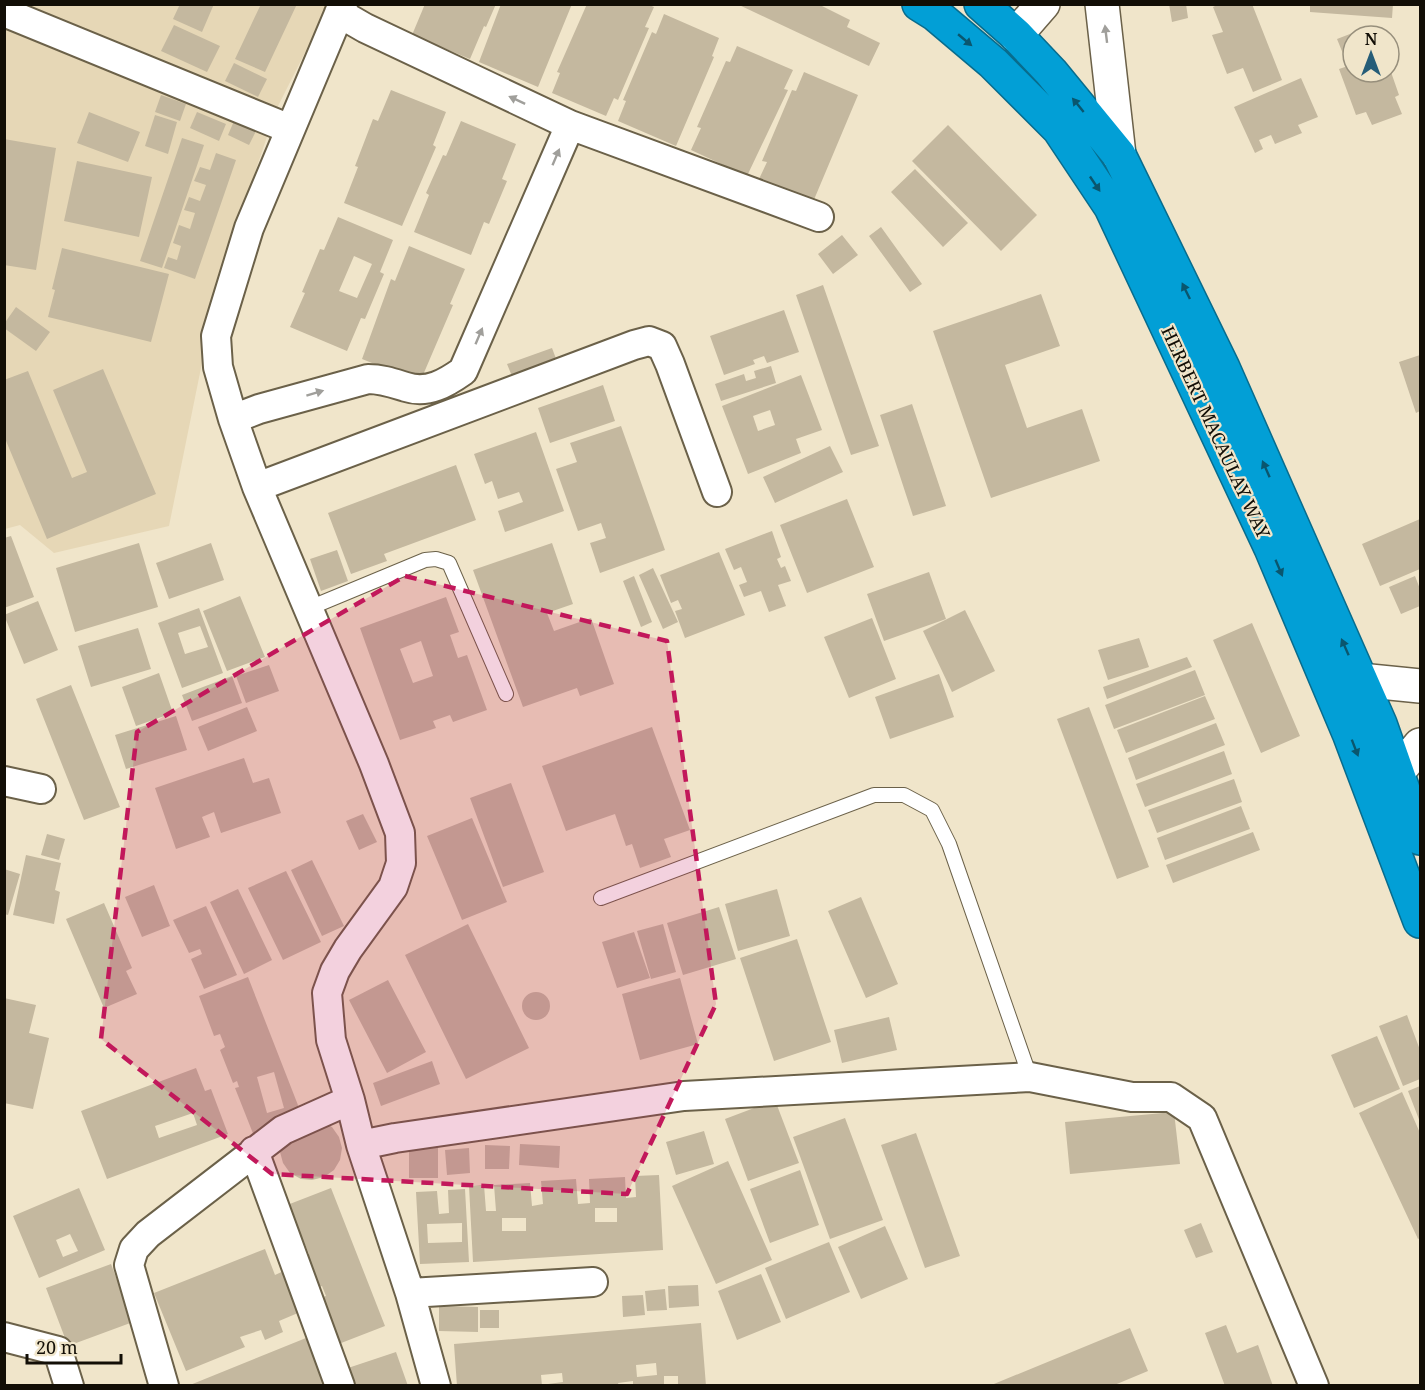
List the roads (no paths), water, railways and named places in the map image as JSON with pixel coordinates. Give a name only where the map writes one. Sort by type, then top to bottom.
[{"type":"highway","name":"HERBERT MACAULAY WAY","points":[[919,4],[935,14],[993,63],[1059,129],[1111,207],[1271,548],[1349,734],[1420,921]]},
{"type":"highway","name":"HERBERT MACAULAY WAY","points":[[981,4],[1016,35],[1051,72],[1119,155],[1222,368],[1380,724],[1420,838]]},
{"type":"street","points":[[1016,35],[1043,4]]},
{"type":"street","points":[[1102,4],[1119,155]]},
{"type":"street","points":[[436,1386],[410,1293],[361,1145],[350,1100],[330,1040],[327,993],[335,970],[348,949],[393,887],[401,863],[400,833],[374,764],[257,488],[218,367],[216,336],[249,228],[341,9],[364,28],[570,125],[819,217]]},
{"type":"street","points":[[4,12],[290,129]]},
{"type":"street","points":[[233,419],[360,380],[378,379],[423,390],[444,385],[464,371],[570,125]]},
{"type":"street","points":[[257,488],[649,341],[662,346],[717,492]]},
{"type":"street","points":[[1360,680],[1420,686]]},
{"type":"street","points":[[1397,773],[1420,745]]},
{"type":"street","points":[[4,781],[40,789]]},
{"type":"street","points":[[361,1145],[395,1138],[684,1096],[1030,1077],[1132,1097],[1171,1097],[1202,1118],[1314,1386]]},
{"type":"street","points":[[164,1386],[129,1265],[134,1249],[148,1234],[292,1124],[350,1100]]},
{"type":"street","points":[[254,1151],[340,1386]]},
{"type":"street","points":[[410,1293],[593,1282]]},
{"type":"street","points":[[4,1337],[58,1351],[69,1386]]},
{"type":"lane","points":[[307,609],[425,560],[436,559],[449,563],[506,694]]},
{"type":"lane","points":[[601,898],[874,795],[904,795],[932,810],[949,844],[1030,1077]]}]
